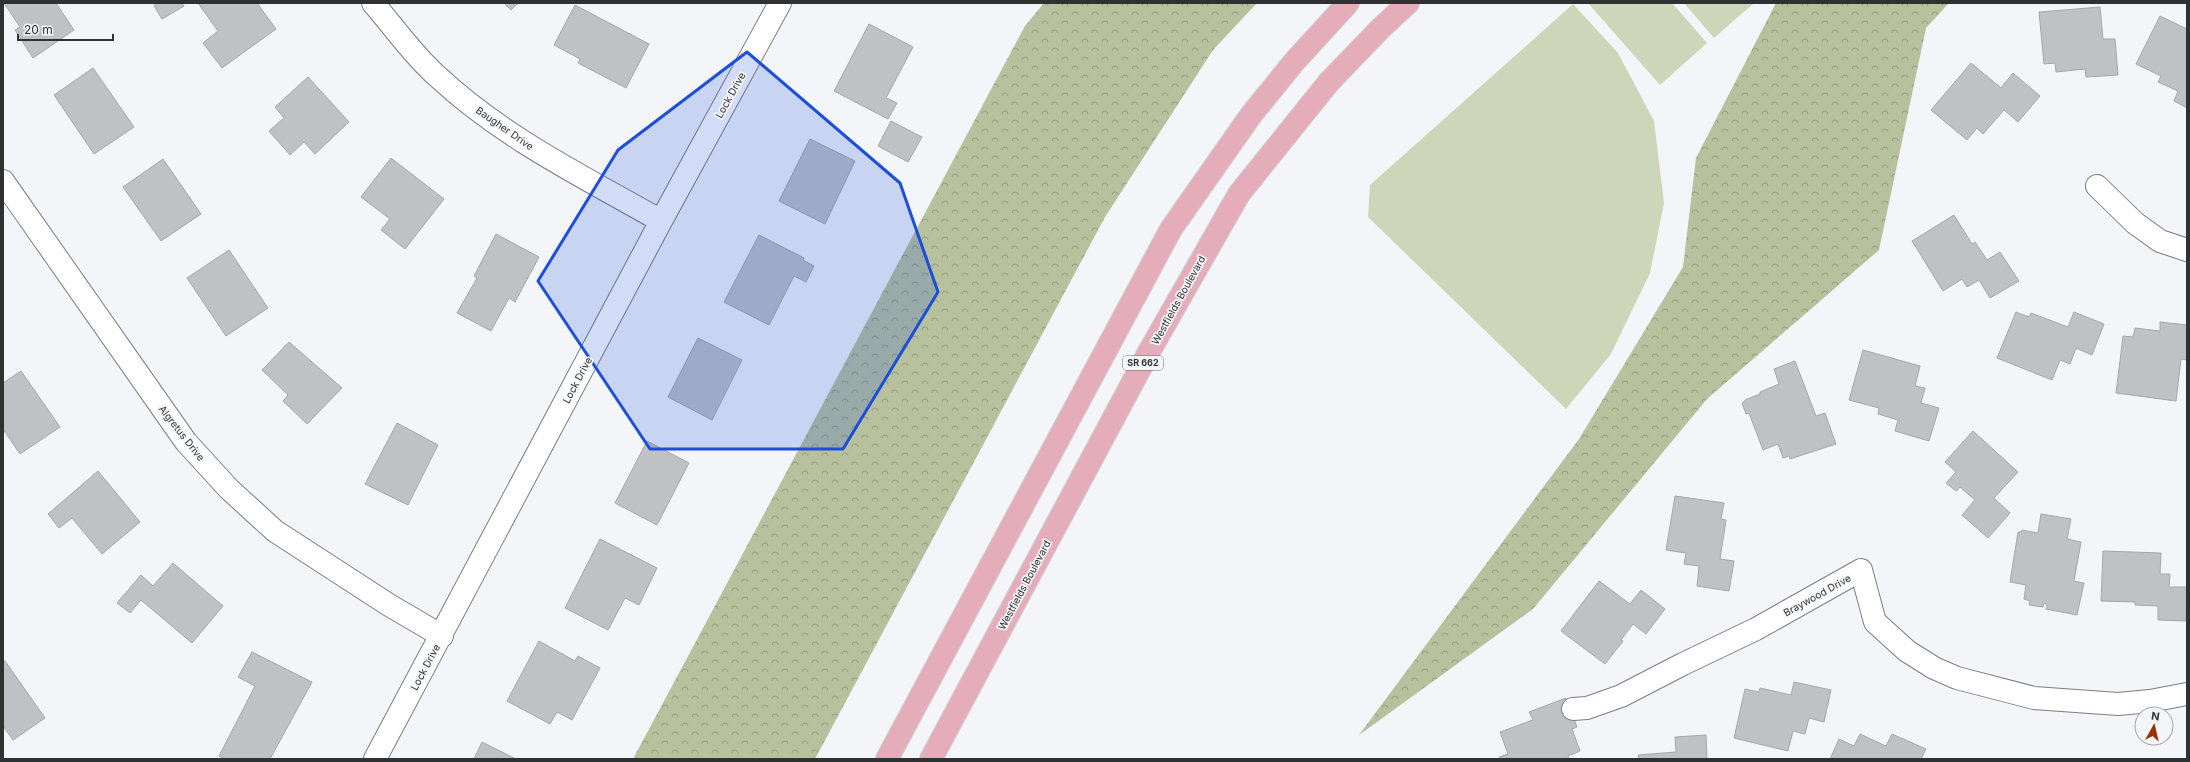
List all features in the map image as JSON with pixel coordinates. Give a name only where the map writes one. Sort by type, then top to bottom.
[{"type":"main road","points":[[887,759],[1172,229],[1252,114],[1294,62],[1348,3]]},
{"type":"main road","name":"Westfields Boulevard","points":[[931,759],[1150,350],[1239,194],[1329,82],[1381,28],[1408,3]]},
{"type":"street","name":"Baugher Drive","points":[[373,3],[436,76],[492,121],[524,142],[661,221]]},
{"type":"street","name":"Lock Drive","points":[[375,759],[442,636],[661,221],[780,3]]},
{"type":"street","name":"Algretus Drive","points":[[3,181],[186,442],[229,489],[275,531],[389,606],[442,636]]},
{"type":"street","points":[[2098,186],[2135,223],[2160,241],[2187,250]]},
{"type":"street","name":"Braywood Drive","points":[[1574,709],[1587,708],[1621,696],[1756,629],[1861,570],[1875,622],[1907,651],[1934,668],[1957,678],[2034,698],[2118,704],[2150,701],[2187,694]]},
{"type":"highlighted area","points":[[747,52],[900,183],[938,292],[843,449],[650,449],[538,281],[618,150]]},
{"type":"green space","points":[[1044,3],[1257,3],[1213,50],[1105,217],[815,759],[633,759],[1025,26]]},
{"type":"green space","points":[[1588,3],[1672,3],[1707,43],[1660,85]]},
{"type":"green space","points":[[1684,3],[1754,3],[1714,38]]},
{"type":"green space","points":[[1776,3],[1949,3],[1926,28],[1879,250],[1707,399],[1533,609],[1359,735],[1579,439],[1683,267],[1696,158]]},
{"type":"green space","points":[[1573,4],[1618,53],[1654,121],[1664,203],[1650,273],[1611,354],[1566,409],[1368,217],[1370,185]]},
{"type":"building","points":[[4,3],[56,3],[74,30],[33,58],[15,30],[20,27]]},
{"type":"building","points":[[158,3],[182,3],[184,6],[162,19],[154,6]]},
{"type":"building","points":[[198,3],[257,3],[276,29],[222,68],[203,43],[218,31]]},
{"type":"building","points":[[504,3],[518,3],[511,10]]},
{"type":"building","points":[[575,5],[649,44],[626,88],[578,63],[580,59],[554,45]]},
{"type":"building","points":[[2100,7],[2103,39],[2115,39],[2118,75],[2086,77],[2085,69],[2056,72],[2055,63],[2044,64],[2039,12]]},
{"type":"building","points":[[2160,16],[2187,29],[2187,108],[2174,101],[2178,91],[2158,82],[2161,76],[2136,64]]},
{"type":"building","points":[[869,24],[913,47],[886,98],[897,103],[888,119],[834,91]]},
{"type":"building","points":[[1971,63],[2001,88],[2013,73],[2040,96],[2018,122],[2004,110],[1983,134],[1977,128],[1967,140],[1931,110]]},
{"type":"building","points":[[93,68],[134,127],[94,154],[54,95]]},
{"type":"building","points":[[308,77],[349,122],[315,154],[304,142],[290,155],[269,131],[284,118],[275,107]]},
{"type":"building","points":[[891,121],[922,137],[908,162],[878,146]]},
{"type":"building","points":[[810,139],[855,161],[825,224],[779,201]]},
{"type":"building","points":[[391,158],[444,199],[405,249],[381,230],[390,219],[361,197]]},
{"type":"building","points":[[163,159],[201,214],[161,241],[123,187]]},
{"type":"building","points":[[1954,215],[1972,244],[1975,242],[1987,260],[2000,252],[2019,281],[1990,298],[1979,280],[1967,287],[1962,279],[1943,291],[1912,241]]},
{"type":"building","points":[[496,234],[539,257],[515,302],[509,298],[491,331],[457,313],[477,278],[474,276]]},
{"type":"building","points":[[759,235],[804,258],[803,260],[814,266],[806,282],[794,276],[769,325],[724,302]]},
{"type":"building","points":[[229,250],[268,308],[226,336],[187,278]]},
{"type":"building","points":[[2016,312],[2029,317],[2031,313],[2068,327],[2074,312],[2104,324],[2092,355],[2076,348],[2070,364],[2060,360],[2052,380],[1997,358]]},
{"type":"building","points":[[2160,322],[2187,325],[2187,360],[2181,359],[2176,401],[2116,393],[2123,336],[2133,337],[2135,328],[2160,331]]},
{"type":"building","points":[[698,338],[742,360],[712,420],[668,397]]},
{"type":"building","points":[[289,342],[342,388],[307,424],[283,401],[288,395],[262,370]]},
{"type":"building","points":[[1863,350],[1920,366],[1915,386],[1925,388],[1921,403],[1939,408],[1929,441],[1895,431],[1898,420],[1878,414],[1879,408],[1849,400]]},
{"type":"building","points":[[1795,361],[1816,416],[1825,413],[1836,444],[1790,459],[1789,456],[1783,458],[1778,444],[1763,450],[1749,413],[1746,414],[1742,403],[1745,400],[1760,394],[1760,392],[1779,384],[1774,369]]},
{"type":"building","points":[[21,371],[60,427],[20,454],[3,429],[3,383]]},
{"type":"building","points":[[397,423],[438,445],[408,505],[365,484]]},
{"type":"building","points":[[1973,431],[2018,472],[1994,498],[2010,513],[1988,538],[1962,515],[1975,500],[1960,487],[1956,491],[1946,483],[1956,472],[1945,462]]},
{"type":"building","points":[[647,441],[689,463],[657,525],[615,503]]},
{"type":"building","points":[[98,471],[140,522],[102,554],[72,518],[59,528],[48,514]]},
{"type":"building","points":[[1675,496],[1724,503],[1721,519],[1726,520],[1720,559],[1734,561],[1729,591],[1697,586],[1699,566],[1684,564],[1686,553],[1666,550]]},
{"type":"building","points":[[2041,514],[2071,519],[2067,539],[2081,542],[2074,581],[2084,583],[2077,615],[2046,609],[2047,604],[2044,603],[2043,607],[2029,605],[2030,601],[2024,599],[2026,585],[2010,582],[2018,532],[2021,532],[2022,530],[2038,533]]},
{"type":"building","points":[[600,539],[657,568],[639,605],[625,598],[608,630],[565,608]]},
{"type":"building","points":[[2103,551],[2161,553],[2160,574],[2170,574],[2169,587],[2187,587],[2186,621],[2158,620],[2158,606],[2135,605],[2135,602],[2101,601]]},
{"type":"building","points":[[173,563],[223,606],[192,643],[141,600],[130,613],[117,603],[141,575],[153,586]]},
{"type":"building","points":[[1599,581],[1630,604],[1641,590],[1665,609],[1646,634],[1633,624],[1621,640],[1623,641],[1605,664],[1561,631]]},
{"type":"building","points":[[539,641],[575,661],[578,656],[600,668],[572,720],[557,712],[550,724],[507,701]]},
{"type":"building","points":[[252,652],[312,682],[270,759],[225,759],[219,756],[255,686],[238,677]]},
{"type":"building","points":[[5,661],[45,718],[13,740],[3,726],[3,662]]},
{"type":"building","points":[[1794,682],[1831,690],[1824,722],[1809,718],[1805,734],[1793,731],[1788,751],[1734,738],[1745,689],[1759,692],[1760,688],[1791,695]]},
{"type":"building","points":[[1566,698],[1577,727],[1572,729],[1580,751],[1568,756],[1569,759],[1500,759],[1499,757],[1508,754],[1500,732],[1533,720],[1529,712]]},
{"type":"building","points":[[1860,734],[1886,746],[1892,734],[1926,749],[1921,759],[1830,759],[1839,739],[1854,746]]},
{"type":"building","points":[[1706,735],[1707,759],[1639,759],[1638,755],[1676,752],[1675,737]]},
{"type":"building","points":[[482,742],[516,759],[474,759]]}]
